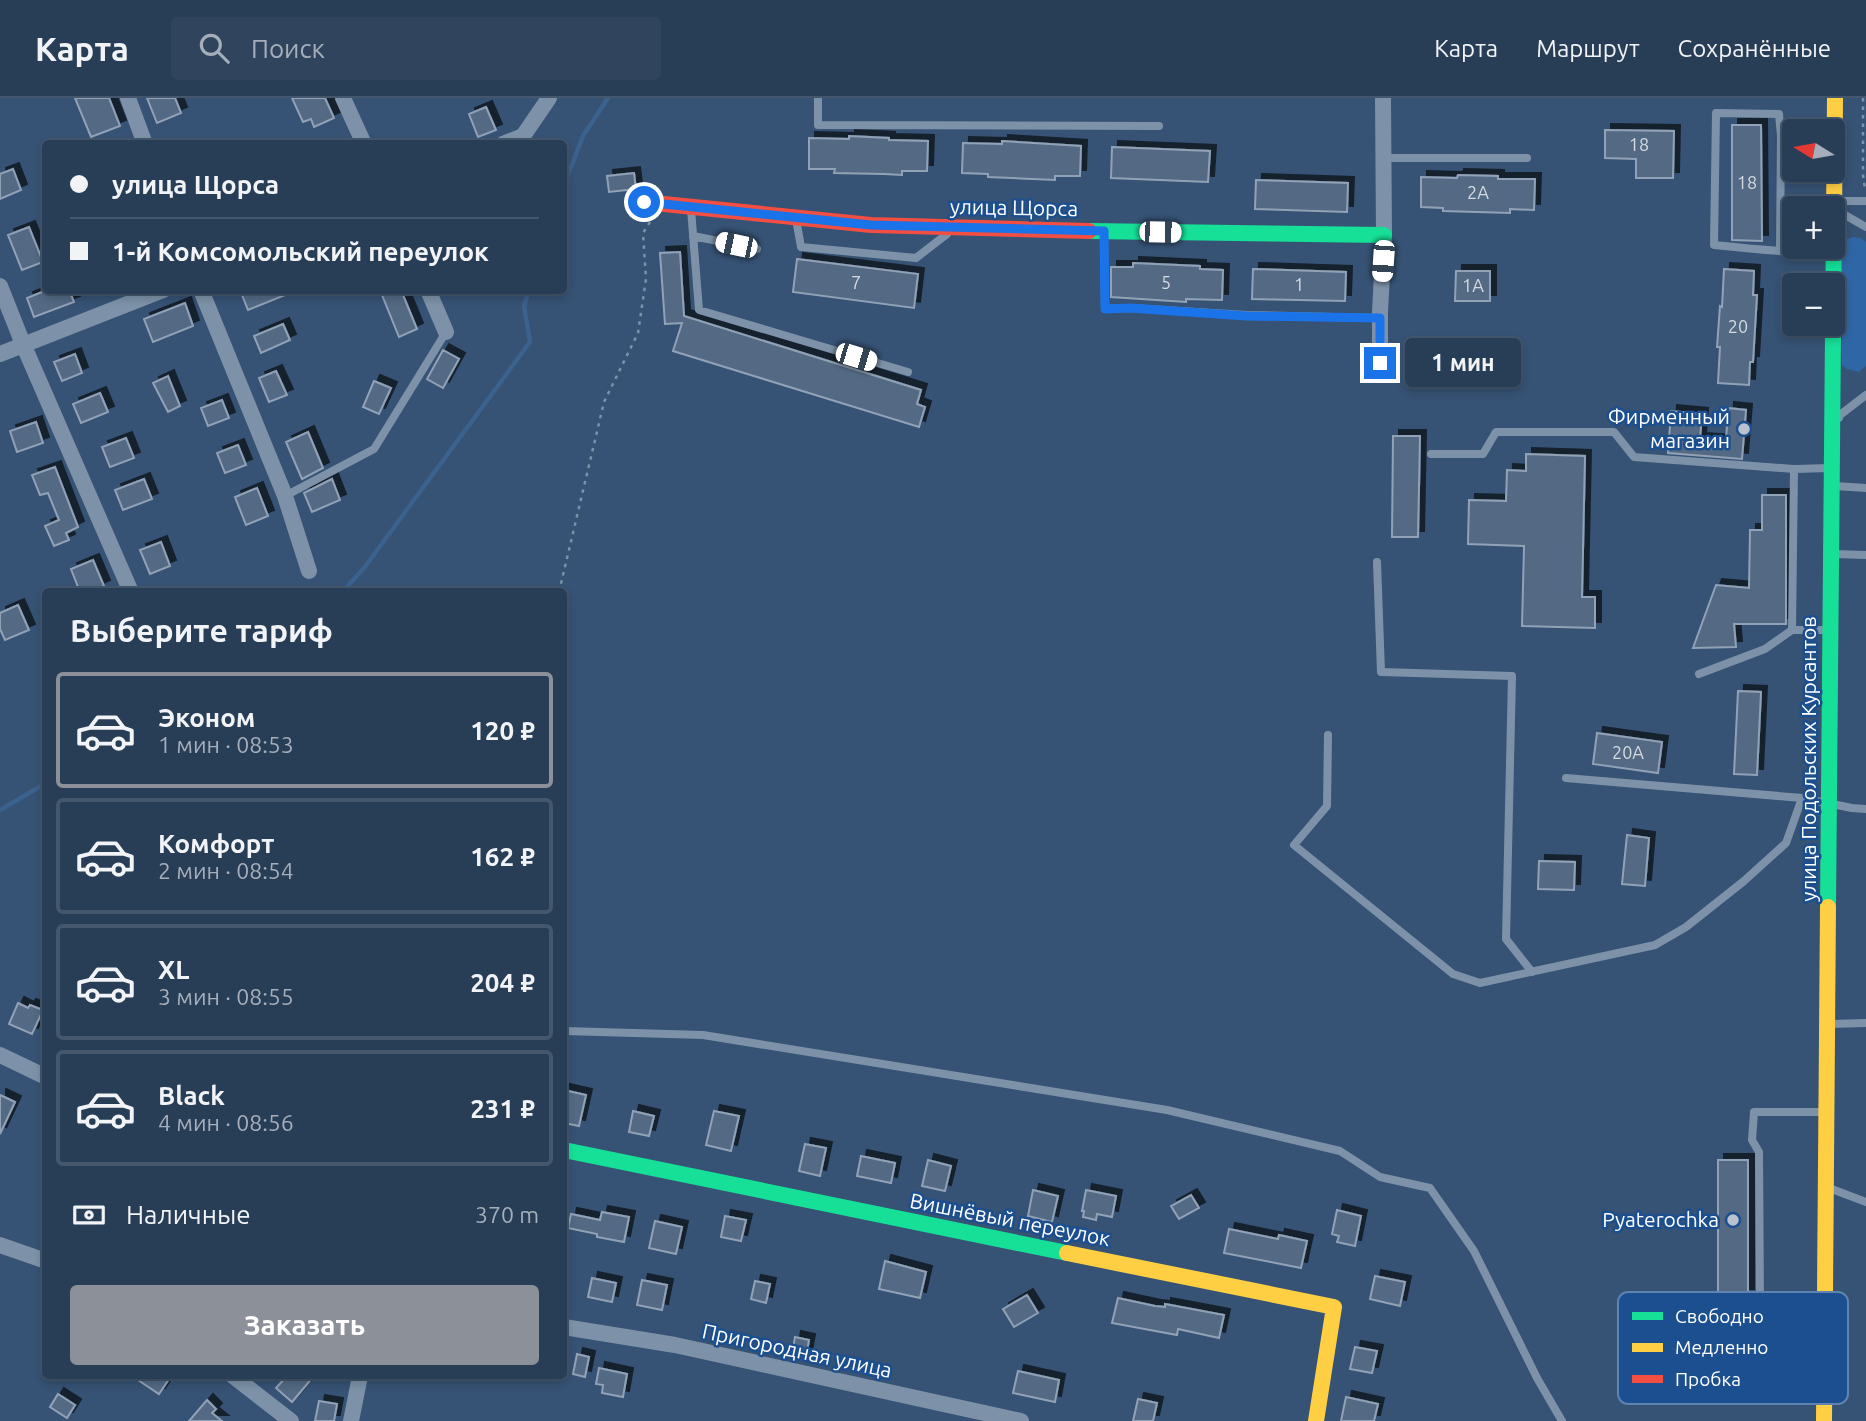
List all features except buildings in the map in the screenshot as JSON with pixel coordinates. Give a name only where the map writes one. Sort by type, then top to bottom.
[{"type":"street","points":[[128,98],[144,140]]},
{"type":"street","points":[[343,98],[363,140]]},
{"type":"street","points":[[513,140],[523,136],[549,98]]},
{"type":"street","points":[[1380,363],[1384,235],[1383,98]]},
{"type":"street","name":"улица Подольских Курсантов","points":[[1834,196],[1835,98]]},
{"type":"street","name":"улица Щорса","points":[[644,202],[871,225],[1384,235]]},
{"type":"street","name":"улица Подольских Курсантов","points":[[1825,1292],[1834,259]]},
{"type":"street","points":[[0,286],[129,588]]},
{"type":"street","points":[[0,355],[153,294]]},
{"type":"street","points":[[203,294],[285,496],[309,571]]},
{"type":"street","points":[[431,294],[446,332]]},
{"type":"street","points":[[0,1055],[42,1075]]},
{"type":"street","name":"Вишнёвый переулок","points":[[567,1151],[1334,1307],[1316,1421]]},
{"type":"street","points":[[0,1245],[42,1260]]},
{"type":"street","name":"Пригородная улица","points":[[567,1327],[675,1345],[1021,1421]]},
{"type":"street","points":[[237,1379],[291,1421]]},
{"type":"street","points":[[351,1421],[359,1379]]},
{"type":"lane","points":[[818,98],[818,125],[1159,126]]},
{"type":"lane","points":[[1716,113],[1779,114],[1780,251],[1714,245],[1716,113]]},
{"type":"lane","points":[[1383,158],[1527,158]]},
{"type":"lane","points":[[1845,201],[1866,201]]},
{"type":"lane","points":[[691,206],[699,310],[908,372]]},
{"type":"lane","points":[[1845,215],[1866,227]]},
{"type":"lane","points":[[796,217],[801,247],[916,258],[955,228]]},
{"type":"lane","points":[[1104,231],[1105,309],[1130,308],[1246,316],[1380,318]]},
{"type":"lane","points":[[693,236],[757,249]]},
{"type":"lane","points":[[285,496],[374,449],[446,332]]},
{"type":"lane","points":[[1833,448],[1840,415],[1866,395]]},
{"type":"lane","points":[[1431,454],[1483,454],[1496,432],[1614,432],[1634,457],[1794,469],[1832,468]]},
{"type":"lane","points":[[1792,630],[1794,469]]},
{"type":"lane","points":[[1832,486],[1866,488]]},
{"type":"lane","points":[[1831,554],[1866,555]]},
{"type":"lane","points":[[1377,562],[1381,672],[1512,676],[1506,939],[1532,972]]},
{"type":"lane","points":[[1699,674],[1765,649],[1792,630],[1831,630]]},
{"type":"lane","points":[[1328,735],[1327,806],[1294,845],[1453,974],[1480,983],[1655,945],[1686,927],[1786,843],[1802,798]]},
{"type":"lane","points":[[1566,778],[1802,798],[1866,809]]},
{"type":"lane","points":[[1827,1024],[1866,1023]]},
{"type":"lane","points":[[567,1031],[716,1037],[1167,1110],[1340,1151],[1380,1177],[1430,1188],[1474,1251],[1562,1421]]},
{"type":"lane","points":[[1760,1292],[1759,1153],[1752,1140],[1754,1112],[1827,1112]]},
{"type":"lane","points":[[1826,1187],[1866,1202]]},
{"type":"path","points":[[1863,98],[1863,175],[1866,192]]},
{"type":"path","points":[[560,588],[604,402],[638,333],[646,279],[643,233],[662,204]]},
{"type":"shaded area","points":[[1861,238],[1866,242],[1866,366],[1859,372],[1842,365],[1845,273],[1841,273],[1841,259],[1845,259],[1847,239]]},
{"type":"waterway","points":[[567,177],[583,136],[608,98]]},
{"type":"waterway","points":[[346,588],[364,568],[530,342],[524,306],[528,294]]},
{"type":"waterway","points":[[0,810],[42,785]]},
{"type":"traffic: fast","points":[[1089,231],[1384,235]]},
{"type":"traffic: fast","points":[[1828,907],[1834,259]]},
{"type":"traffic: fast","points":[[567,1151],[1067,1253]]},
{"type":"traffic: slow","points":[[1834,196],[1835,98]]},
{"type":"traffic: slow","points":[[1825,1292],[1828,907]]},
{"type":"traffic: slow","points":[[1067,1253],[1334,1307],[1316,1421]]},
{"type":"traffic: slow","points":[[1824,1404],[1824,1421]]},
{"type":"traffic: jam","points":[[644,202],[871,225],[1089,231]]},
{"type":"place","name":"Фирменный магазин","points":[[1744,429]]},
{"type":"place","name":"Pyaterochka","points":[[1733,1220]]},
{"type":"route","points":[[644,202],[871,225],[1104,231],[1105,309],[1130,308],[1246,316],[1380,318],[1380,363]]}]
